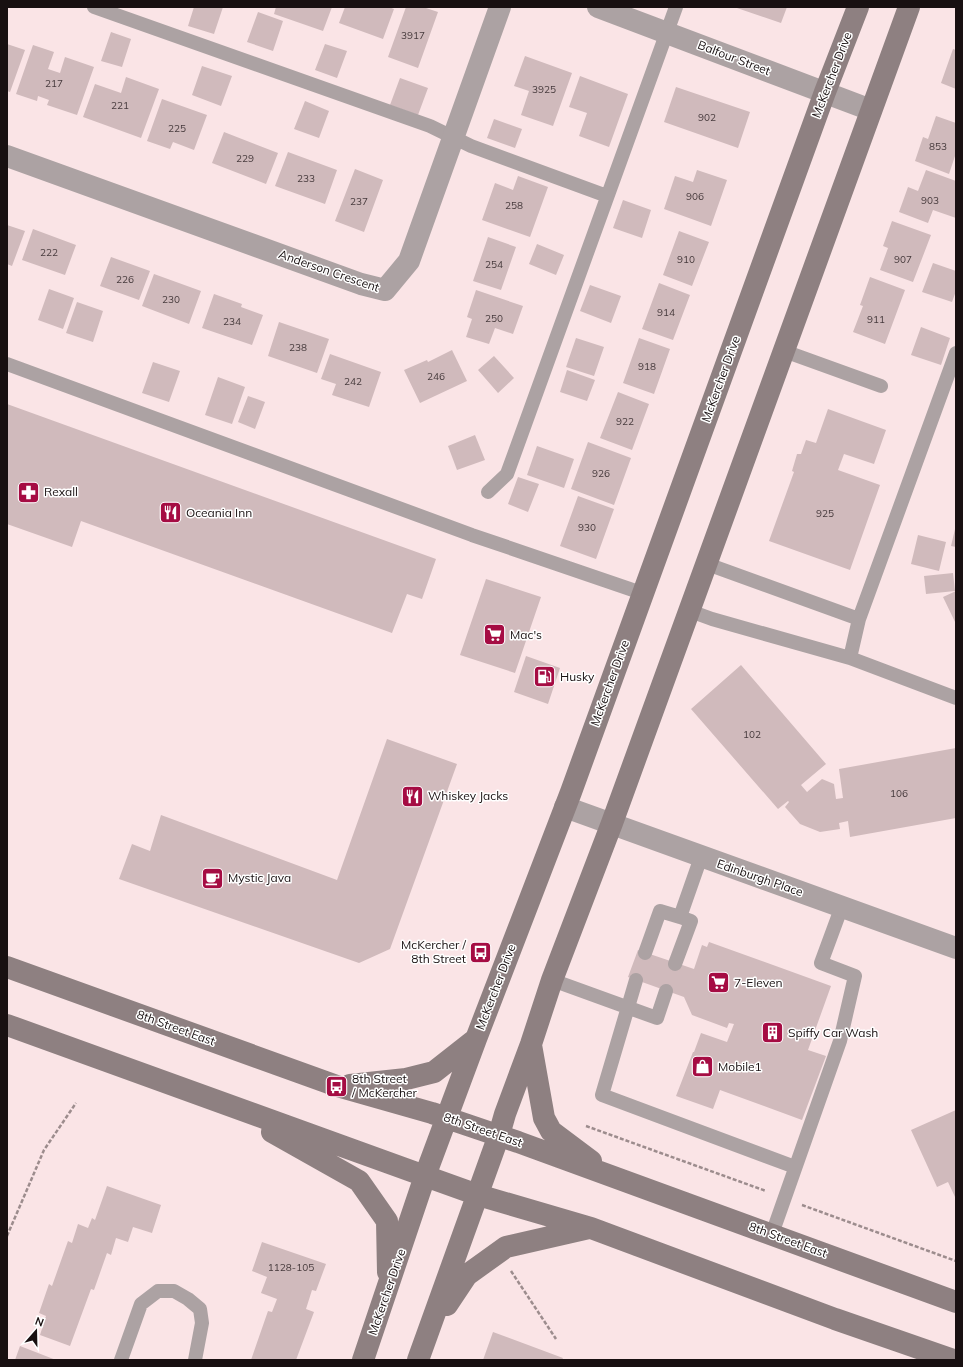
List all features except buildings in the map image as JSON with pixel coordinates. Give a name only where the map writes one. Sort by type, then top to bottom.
[{"type":"main road","name":"McKercher Drive","points":[[363,1360],[425,1176],[565,807],[825,92],[858,7]]},
{"type":"main road","points":[[418,1360],[499,1136],[505,1114],[531,1044],[552,980],[612,823],[690,611],[909,7]]},
{"type":"main road","name":"8th Street East","points":[[7,967],[337,1086],[447,1118],[608,1174],[956,1302]]},
{"type":"main road","points":[[7,1025],[478,1195],[591,1228],[835,1319],[953,1360]]},
{"type":"main road","points":[[337,1086],[406,1079],[434,1072],[476,1039]]},
{"type":"main road","points":[[531,1044],[544,1118],[551,1131],[608,1174]]},
{"type":"main road","points":[[221,1102],[359,1181],[387,1222],[388,1288]]},
{"type":"main road","points":[[425,1340],[467,1275],[506,1247],[591,1228]]},
{"type":"street","name":"Anderson Crescent","points":[[7,156],[361,284],[385,290],[409,261],[452,137],[500,7]]},
{"type":"street","name":"Balfour Street","points":[[598,7],[871,110]]},
{"type":"street","name":"Edinburgh Place","points":[[565,807],[956,948]]},
{"type":"lane","points":[[94,7],[422,123],[470,146],[607,196]]},
{"type":"lane","points":[[488,492],[507,474],[676,7]]},
{"type":"lane","points":[[784,351],[881,386]]},
{"type":"lane","points":[[850,658],[859,618],[956,353]]},
{"type":"lane","points":[[7,364],[472,535],[642,593]]},
{"type":"lane","points":[[707,564],[859,618]]},
{"type":"lane","points":[[690,611],[712,619],[850,658],[956,698]]},
{"type":"lane","points":[[680,917],[701,857]]},
{"type":"lane","points":[[772,1234],[840,1041],[855,976],[821,963],[842,906]]},
{"type":"lane","points":[[645,953],[660,911],[691,921],[675,964]]},
{"type":"lane","points":[[552,980],[657,1018],[666,991]]},
{"type":"lane","points":[[636,980],[602,1095],[795,1167]]},
{"type":"lane","points":[[120,1360],[141,1304],[158,1291],[174,1291],[188,1299],[200,1309],[202,1323],[195,1360]]},
{"type":"path","points":[[7,1236],[44,1150],[76,1102]]},
{"type":"path","points":[[585,1126],[956,1261]]},
{"type":"path","points":[[510,1269],[556,1339]]},
{"type":"place","name":"Rexall","points":[[29,492]]},
{"type":"place","name":"Oceania Inn","points":[[170,513]]},
{"type":"place","name":"Mac's","points":[[494,635]]},
{"type":"place","name":"Husky","points":[[544,677]]},
{"type":"place","name":"Whiskey Jacks","points":[[412,796]]},
{"type":"place","name":"Mystic Java","points":[[213,878]]},
{"type":"place","name":"McKercher / 8th Street","points":[[481,952]]},
{"type":"place","name":"7-Eleven","points":[[719,983]]},
{"type":"place","name":"Spiffy Car Wash","points":[[772,1033]]},
{"type":"place","name":"Mobile1","points":[[703,1067]]},
{"type":"place","name":"8th Street / McKercher","points":[[337,1086]]}]
